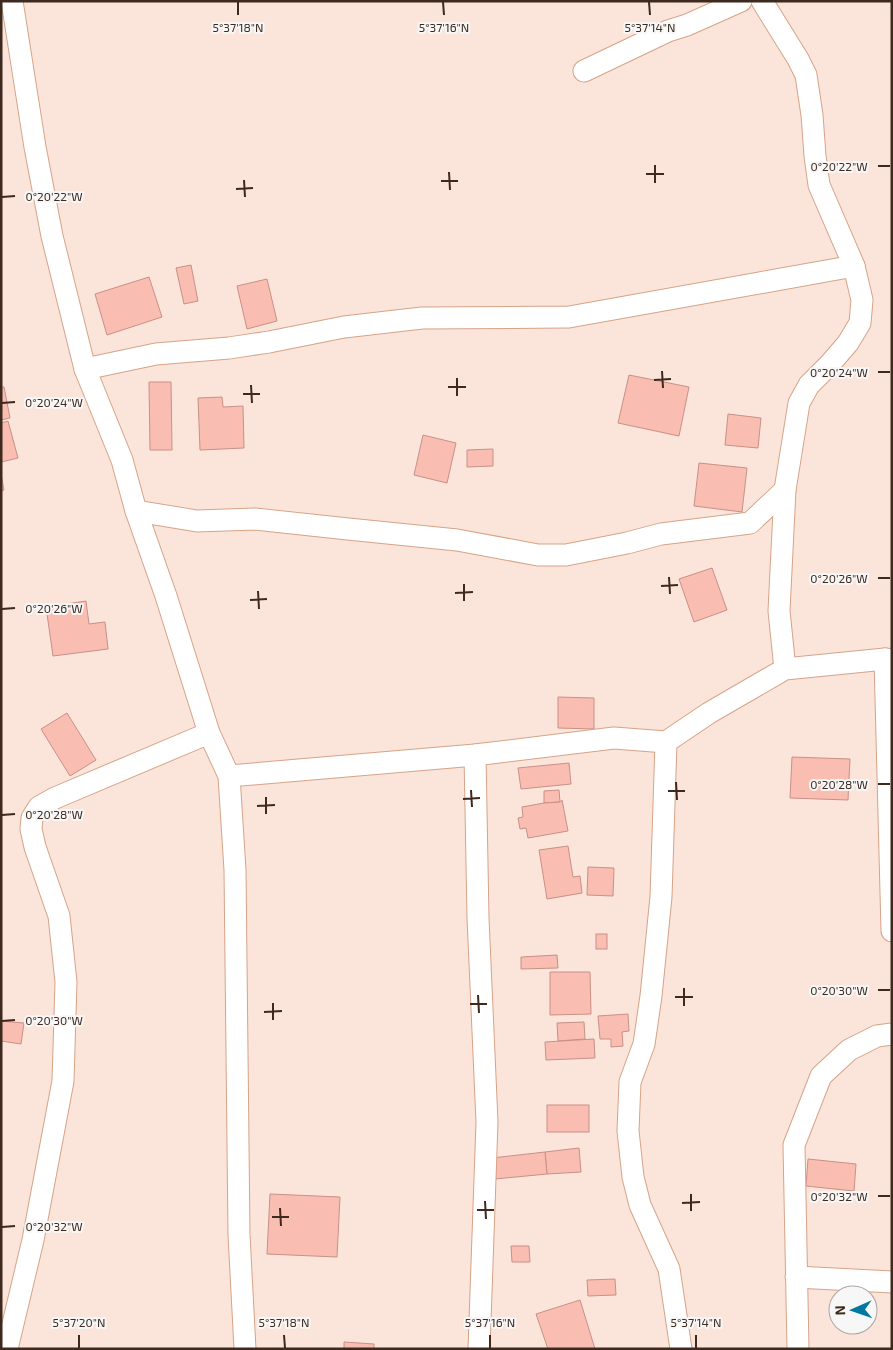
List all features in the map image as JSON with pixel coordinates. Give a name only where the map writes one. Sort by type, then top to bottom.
[{"type":"street","points":[[12,1],[35,147],[52,236],[85,369],[122,460],[136,511],[166,596],[209,733],[229,776],[236,870],[239,1235],[245,1349]]},
{"type":"street","points":[[584,71],[668,31],[687,26],[741,1]]},
{"type":"street","points":[[762,1],[806,75],[819,186],[854,266],[862,300],[860,323],[848,343],[809,385],[799,403],[786,490],[779,611],[786,669]]},
{"type":"street","points":[[85,369],[156,354],[229,348],[344,327],[422,318],[569,317],[854,266]]},
{"type":"street","points":[[136,511],[197,520],[255,519],[458,540],[538,555],[566,555],[628,543],[661,534],[750,523],[786,490]]},
{"type":"street","points":[[229,776],[475,755],[614,738],[666,742],[708,713],[786,669],[888,659],[892,931]]},
{"type":"street","points":[[6,1349],[33,1240],[63,1081],[66,982],[59,916],[35,846],[31,829],[32,818],[39,807],[54,798],[209,733]]},
{"type":"street","points":[[666,742],[661,897],[644,1044],[630,1082],[628,1131],[633,1177],[640,1205],[669,1269],[681,1349]]},
{"type":"street","points":[[475,755],[478,918],[487,1122],[479,1349]]},
{"type":"street","points":[[798,1349],[794,1145],[821,1076],[850,1050],[877,1036],[892,1034]]},
{"type":"street","points":[[796,1277],[892,1282]]},
{"type":"building","points":[[191,265],[198,301],[184,304],[176,268]]},
{"type":"building","points":[[149,277],[162,317],[107,335],[95,294]]},
{"type":"building","points":[[267,279],[277,321],[247,329],[237,286]]},
{"type":"building","points":[[629,375],[689,387],[679,436],[618,423]]},
{"type":"building","points":[[149,382],[171,382],[172,450],[150,450]]},
{"type":"building","points":[[1,387],[4,387],[10,418],[1,420]]},
{"type":"building","points":[[222,397],[223,407],[243,406],[244,448],[200,450],[198,398]]},
{"type":"building","points":[[728,414],[761,418],[758,448],[725,445]]},
{"type":"building","points":[[8,421],[18,458],[1,462],[1,423]]},
{"type":"building","points":[[423,435],[456,443],[447,483],[414,475]]},
{"type":"building","points":[[493,449],[493,466],[467,467],[467,450]]},
{"type":"building","points":[[699,463],[747,468],[742,512],[694,506]]},
{"type":"building","points":[[1,474],[4,490],[1,491]]},
{"type":"building","points":[[712,568],[727,610],[694,622],[679,579]]},
{"type":"building","points":[[86,601],[89,624],[105,622],[108,649],[53,656],[46,607]]},
{"type":"building","points":[[558,697],[594,698],[594,729],[558,728]]},
{"type":"building","points":[[67,713],[96,760],[70,776],[41,729]]},
{"type":"building","points":[[792,757],[850,759],[848,800],[790,798]]},
{"type":"building","points":[[569,763],[571,784],[521,789],[518,768]]},
{"type":"building","points":[[559,790],[560,802],[544,803],[544,791]]},
{"type":"building","points":[[562,800],[568,831],[528,838],[526,828],[520,829],[518,818],[523,817],[522,807],[560,802]]},
{"type":"building","points":[[568,846],[573,877],[580,876],[582,893],[547,899],[539,850]]},
{"type":"building","points":[[588,867],[614,868],[613,896],[587,895]]},
{"type":"building","points":[[596,934],[607,934],[607,949],[596,949]]},
{"type":"building","points":[[557,955],[558,968],[521,969],[521,957]]},
{"type":"building","points":[[550,972],[590,972],[591,1014],[550,1015]]},
{"type":"building","points":[[628,1014],[629,1031],[622,1032],[623,1046],[611,1047],[611,1039],[600,1039],[598,1016]]},
{"type":"building","points":[[1,1021],[24,1023],[21,1044],[1,1041]]},
{"type":"building","points":[[584,1022],[585,1039],[558,1041],[557,1023]]},
{"type":"building","points":[[594,1039],[595,1058],[546,1060],[545,1042]]},
{"type":"building","points":[[547,1105],[589,1105],[589,1132],[547,1132]]},
{"type":"building","points":[[579,1148],[581,1172],[547,1174],[545,1152]]},
{"type":"building","points":[[545,1152],[547,1174],[495,1179],[492,1158]]},
{"type":"building","points":[[808,1159],[856,1164],[854,1191],[806,1186]]},
{"type":"building","points":[[270,1194],[340,1197],[337,1257],[267,1254]]},
{"type":"building","points":[[511,1246],[529,1246],[530,1262],[512,1262]]},
{"type":"building","points":[[615,1279],[616,1295],[588,1296],[587,1280]]},
{"type":"building","points":[[580,1300],[595,1349],[548,1349],[536,1314]]},
{"type":"building","points":[[344,1342],[374,1344],[374,1349],[344,1349]]}]
